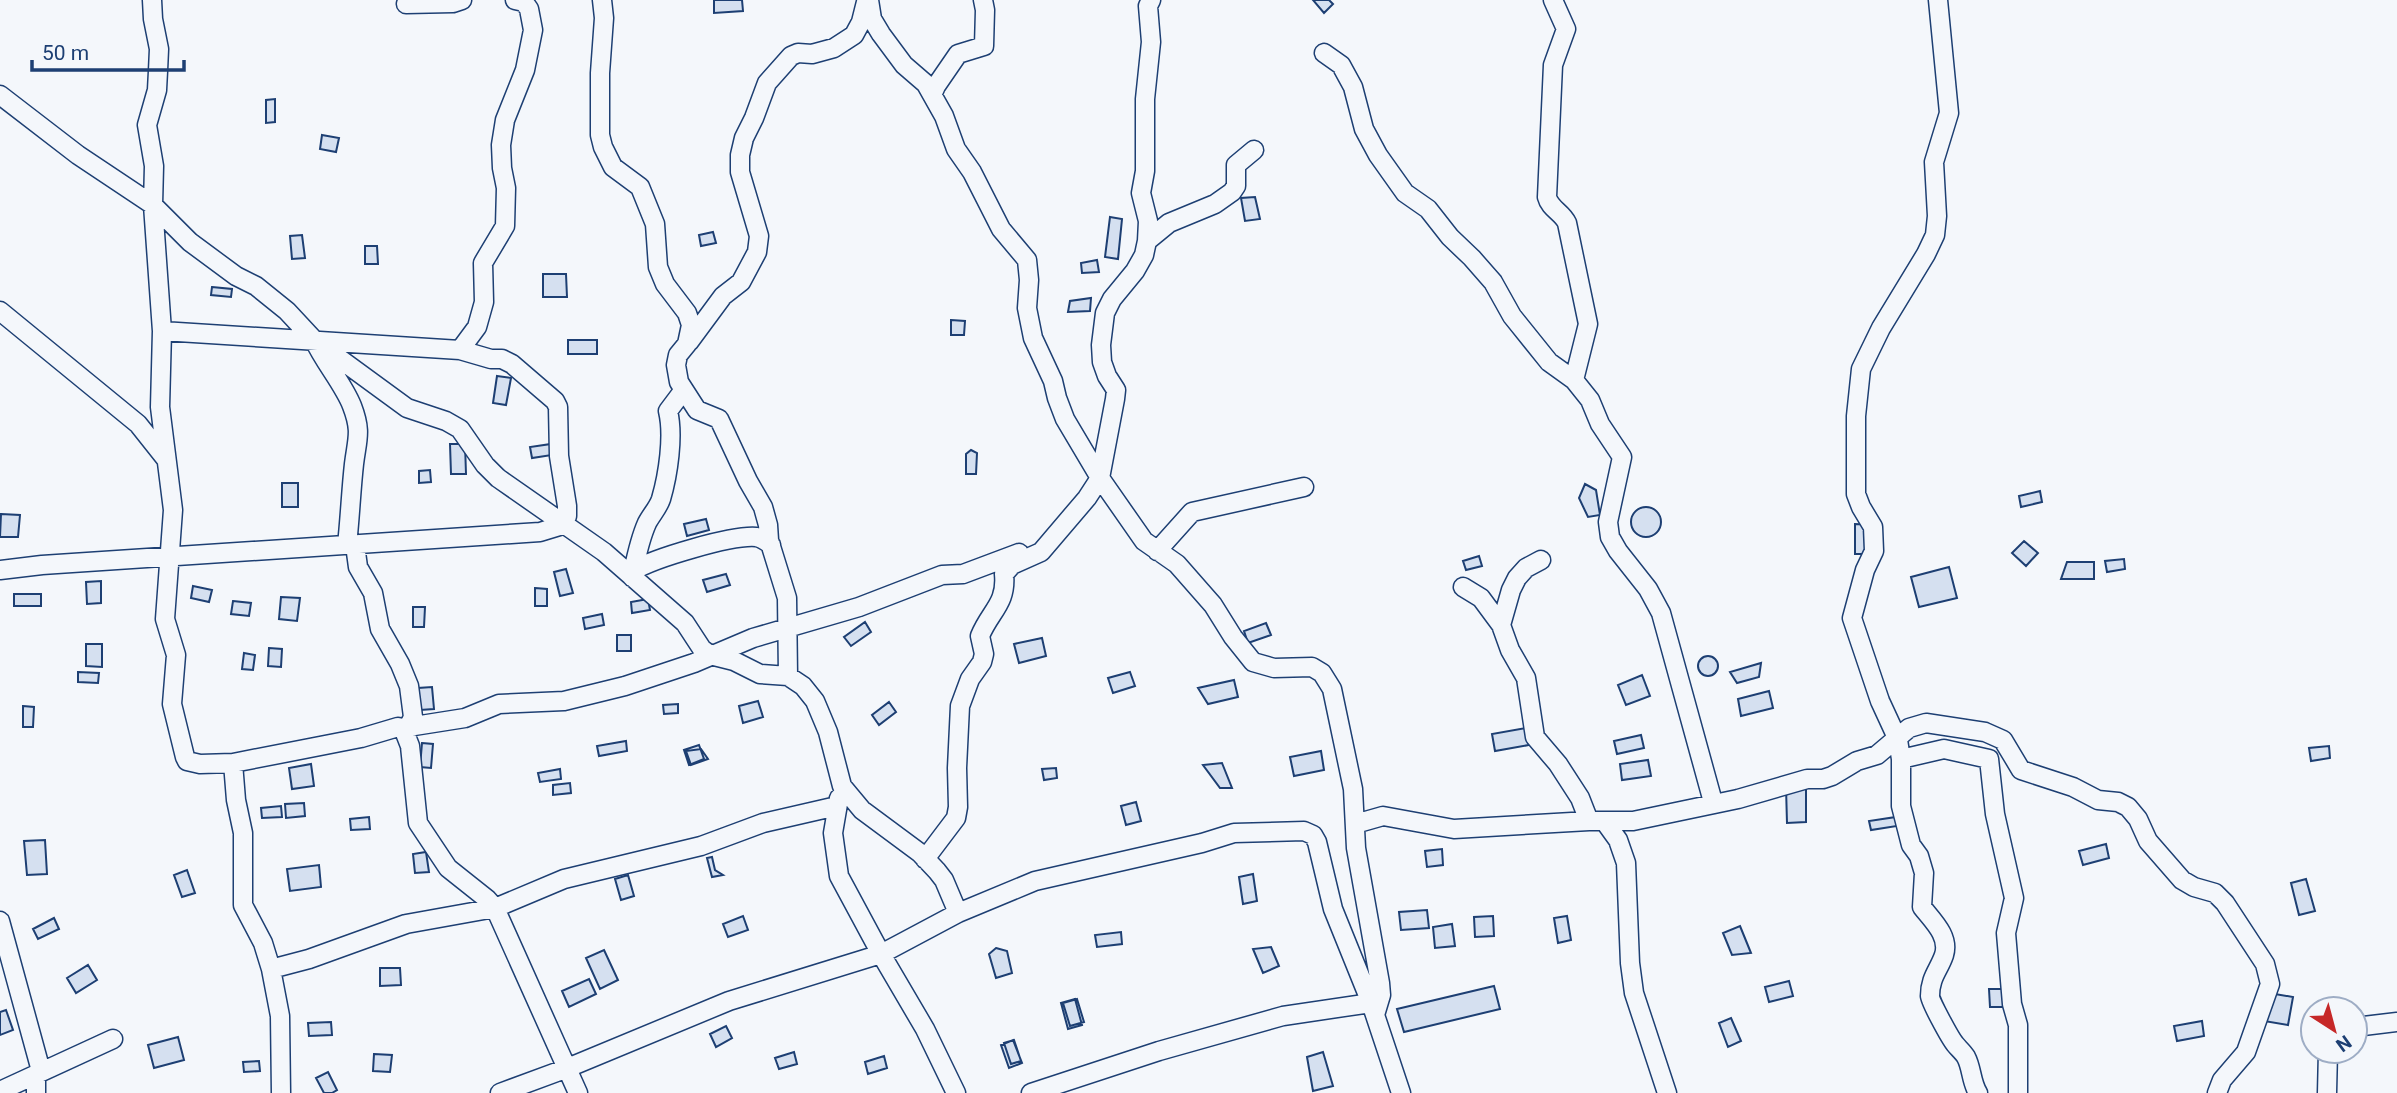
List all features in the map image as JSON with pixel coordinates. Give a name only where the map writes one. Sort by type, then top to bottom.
[{"type":"street","points":[[152,0],[159,49],[157,90],[148,125],[153,166],[153,205],[162,331],[160,407],[173,510],[165,619],[176,655],[172,704],[187,761],[233,763],[361,738],[398,727],[407,729],[465,718],[499,704],[564,701],[625,686],[787,627],[859,607],[942,575],[963,575],[1032,547],[1048,536],[1057,536]]},
{"type":"street","points":[[406,5],[453,3],[462,0]]},
{"type":"street","points":[[460,350],[477,327],[484,302],[484,263],[505,226],[506,188],[501,145],[505,120],[524,70],[533,30],[529,9],[524,2],[515,0]]},
{"type":"street","points":[[602,0],[604,18],[600,73],[600,135],[613,167],[640,187],[652,214],[658,267],[665,284],[687,313],[691,325],[687,344]]},
{"type":"street","points":[[788,676],[788,598],[771,545],[763,508],[722,424],[714,415],[697,410],[683,391],[676,365],[678,355],[723,296],[741,282],[757,253],[759,236],[740,172],[740,155],[744,138],[767,83],[791,56],[834,48],[853,35],[861,22],[868,0]]},
{"type":"street","points":[[868,0],[873,19],[881,34],[904,65],[926,84],[933,95],[956,149],[972,172],[1000,229],[1027,260],[1030,280],[1027,308],[1038,354],[1053,381],[1060,408],[1100,478],[1144,541],[1177,564],[1213,605],[1233,637],[1254,662],[1274,668],[1312,667],[1322,673],[1332,689],[1353,789],[1356,848],[1380,983],[1381,995],[1373,1009]]},
{"type":"street","points":[[933,95],[936,86],[958,54],[984,46],[983,0]]},
{"type":"street","points":[[925,859],[956,818],[960,706],[970,679],[982,662],[984,654],[980,636],[1002,600],[1004,573],[1012,565],[1041,552],[1057,536],[1100,478],[1116,390],[1102,362],[1105,313],[1112,299],[1135,271],[1144,255],[1147,241],[1148,221],[1141,193],[1145,172],[1146,99],[1151,42],[1148,6],[1152,0]]},
{"type":"street","points":[[1553,0],[1566,29],[1553,65],[1547,197],[1548,204],[1564,217],[1567,223],[1587,320],[1574,380]]},
{"type":"street","points":[[1938,0],[1949,113],[1934,162],[1937,216],[1935,235],[1881,328],[1861,369],[1857,386],[1857,494],[1874,531],[1874,551],[1865,570],[1852,618],[1880,701],[1898,740],[1901,759],[1901,806],[1911,845],[1919,856],[1924,873],[1922,907],[1934,920],[1944,938],[1944,956],[1933,978],[1930,996],[1932,1004],[1942,1017],[1948,1034],[1965,1056],[1978,1093]]},
{"type":"street","points":[[1324,53],[1341,65],[1353,87],[1364,129],[1378,155],[1405,193],[1428,209],[1450,237],[1493,282],[1512,316],[1549,362],[1574,380],[1590,400],[1600,424],[1622,457],[1608,530],[1618,551],[1648,589],[1661,613],[1713,802]]},
{"type":"street","points":[[0,95],[78,155],[153,205],[190,242],[271,298],[304,327],[351,402],[359,439],[354,462],[351,545],[373,593],[380,629],[400,664],[413,706],[413,718],[407,729],[418,823],[448,868],[495,908],[578,1093]]},
{"type":"street","points":[[1147,241],[1169,223],[1215,204],[1232,192],[1236,186],[1237,166],[1254,150]]},
{"type":"street","points":[[0,312],[138,424],[165,458]]},
{"type":"street","points":[[162,331],[460,350],[491,359],[502,359],[512,364],[555,401],[558,407],[559,456],[567,506],[563,525]]},
{"type":"street","points":[[314,340],[407,408],[446,421],[460,429],[485,465],[498,478],[633,574],[685,623],[702,649],[710,655],[734,661],[760,674],[788,676],[803,686],[816,701],[828,732],[842,786],[863,810],[920,853],[944,880],[958,913]]},
{"type":"street","points":[[633,574],[643,532],[661,501],[670,445],[671,423],[668,411],[683,391]]},
{"type":"street","points":[[1157,551],[1192,512],[1304,487]]},
{"type":"street","points":[[0,570],[540,531],[563,525]]},
{"type":"street","points":[[633,574],[655,560],[733,538],[757,537],[771,545]]},
{"type":"street","points":[[1501,625],[1517,578],[1526,568],[1541,560]]},
{"type":"street","points":[[1463,587],[1481,598],[1501,625],[1510,650],[1525,678],[1535,737],[1558,764],[1597,821],[1618,840],[1626,863],[1630,963],[1634,993],[1667,1093]]},
{"type":"street","points":[[1355,824],[1383,816],[1454,829],[1633,821],[1713,802],[1738,799],[1807,779],[1832,776],[1857,761],[1877,755],[1909,728],[1926,723],[1985,732],[2003,740],[2021,770],[2073,787],[2098,800],[2118,802],[2128,807],[2138,819],[2148,841],[2182,880],[2194,887],[2215,893],[2225,903],[2260,954],[2270,976],[2270,984],[2246,1052],[2222,1080],[2217,1093]]},
{"type":"street","points":[[1901,759],[1944,748],[1989,759],[1995,814],[2014,898],[2006,933],[2012,1004],[2018,1025],[2018,1093]]},
{"type":"street","points":[[233,763],[236,800],[243,833],[243,905],[263,943],[271,969],[280,1016],[283,1059],[281,1093]]},
{"type":"street","points":[[842,786],[833,833],[839,876],[925,1029],[956,1093]]},
{"type":"street","points":[[271,969],[309,960],[356,940],[406,924],[495,908],[564,879],[701,846],[763,823],[837,806]]},
{"type":"street","points":[[1618,840],[1623,831],[1623,821]]},
{"type":"street","points":[[500,1093],[729,1001],[881,954],[958,913],[1035,881],[1177,849],[1226,835],[1304,831],[1313,835],[1317,842],[1333,909],[1373,1009],[1401,1093]]},
{"type":"street","points":[[0,921],[38,1073],[36,1093]]},
{"type":"street","points":[[1031,1093],[1159,1051],[1283,1016],[1373,1009]]},
{"type":"street","points":[[2369,1025],[2397,1022]]},
{"type":"street","points":[[4,1091],[113,1039]]},
{"type":"street","points":[[2328,1065],[2328,1093]]},
{"type":"building","points":[[714,0],[742,0],[743,11],[714,13]]},
{"type":"building","points":[[1313,0],[1329,0],[1333,4],[1324,13]]},
{"type":"building","points":[[275,99],[275,122],[266,123],[266,100]]},
{"type":"building","points":[[322,135],[339,138],[336,152],[320,149]]},
{"type":"building","points":[[1255,197],[1260,219],[1245,221],[1241,198]]},
{"type":"building","points":[[1110,217],[1122,219],[1118,259],[1105,257]]},
{"type":"building","points":[[713,232],[716,243],[701,246],[699,235]]},
{"type":"building","points":[[302,235],[305,258],[292,259],[290,236]]},
{"type":"building","points":[[365,246],[377,246],[378,264],[365,264]]},
{"type":"building","points":[[1097,260],[1099,272],[1082,273],[1081,263]]},
{"type":"building","points":[[543,274],[566,274],[567,297],[543,297]]},
{"type":"building","points":[[212,287],[232,289],[231,297],[211,295]]},
{"type":"building","points":[[1091,298],[1090,311],[1068,312],[1070,301]]},
{"type":"building","points":[[951,320],[965,321],[964,335],[951,335]]},
{"type":"building","points":[[568,340],[597,340],[597,354],[568,354]]},
{"type":"building","points":[[497,376],[511,378],[506,405],[493,403]]},
{"type":"building","points":[[450,444],[465,444],[466,474],[451,474]]},
{"type":"building","points":[[551,444],[552,455],[532,458],[530,447]]},
{"type":"building","points":[[971,450],[977,453],[976,474],[966,474],[966,454]]},
{"type":"building","points":[[430,470],[431,482],[419,483],[419,471]]},
{"type":"building","points":[[282,483],[298,483],[298,507],[282,507]]},
{"type":"building","points":[[1585,484],[1596,490],[1600,515],[1588,517],[1579,498]]},
{"type":"building","points":[[2040,491],[2042,502],[2021,507],[2019,496]]},
{"type":"building","points":[[1646,507],[1657,511],[1661,522],[1657,533],[1646,537],[1635,533],[1631,522],[1635,511]]},
{"type":"building","points":[[1,514],[20,515],[18,537],[0,537]]},
{"type":"building","points":[[706,519],[709,530],[687,536],[684,524]]},
{"type":"building","points":[[1855,524],[1872,525],[1871,554],[1855,554]]},
{"type":"building","points":[[2024,541],[2038,553],[2026,566],[2012,553]]},
{"type":"building","points":[[1479,556],[1482,566],[1466,570],[1463,561]]},
{"type":"building","points":[[2124,559],[2125,569],[2107,572],[2105,561]]},
{"type":"building","points":[[2067,562],[2094,562],[2094,579],[2061,579]]},
{"type":"building","points":[[1949,567],[1957,598],[1919,607],[1911,577]]},
{"type":"building","points":[[566,569],[573,593],[560,596],[554,572]]},
{"type":"building","points":[[726,574],[730,585],[707,592],[703,580]]},
{"type":"building","points":[[101,581],[101,603],[87,604],[86,582]]},
{"type":"building","points":[[193,586],[212,590],[209,602],[191,598]]},
{"type":"building","points":[[535,588],[547,589],[547,606],[535,606]]},
{"type":"building","points":[[14,594],[41,594],[41,606],[14,606]]},
{"type":"building","points":[[281,597],[300,598],[297,621],[279,619]]},
{"type":"building","points":[[648,599],[650,610],[632,613],[631,602]]},
{"type":"building","points":[[233,601],[251,603],[249,616],[231,614]]},
{"type":"building","points":[[413,607],[425,607],[424,627],[413,627]]},
{"type":"building","points":[[602,614],[604,625],[585,629],[583,618]]},
{"type":"building","points":[[865,622],[871,632],[851,646],[844,637]]},
{"type":"building","points":[[1266,623],[1271,635],[1248,643],[1244,631]]},
{"type":"building","points":[[617,635],[631,635],[631,651],[617,651]]},
{"type":"building","points":[[1042,638],[1046,656],[1019,663],[1014,644]]},
{"type":"building","points":[[86,644],[102,644],[102,667],[86,666]]},
{"type":"building","points":[[269,648],[282,649],[281,667],[268,666]]},
{"type":"building","points":[[244,653],[255,655],[253,670],[242,669]]},
{"type":"building","points":[[1708,656],[1715,659],[1718,666],[1715,673],[1708,676],[1701,673],[1698,666],[1701,659]]},
{"type":"building","points":[[1761,663],[1759,677],[1737,683],[1730,672]]},
{"type":"building","points":[[78,672],[99,673],[98,683],[78,682]]},
{"type":"building","points":[[1130,672],[1135,686],[1113,693],[1108,678]]},
{"type":"building","points":[[1642,675],[1650,696],[1626,705],[1618,685]]},
{"type":"building","points":[[1234,680],[1238,697],[1208,704],[1198,688]]},
{"type":"building","points":[[432,687],[434,709],[420,710],[418,688]]},
{"type":"building","points":[[1769,691],[1773,708],[1741,716],[1738,699]]},
{"type":"building","points":[[758,701],[763,717],[743,723],[739,706]]},
{"type":"building","points":[[889,702],[896,712],[879,725],[872,715]]},
{"type":"building","points":[[678,704],[678,713],[664,714],[663,705]]},
{"type":"building","points":[[23,706],[34,707],[33,727],[23,727]]},
{"type":"building","points":[[1526,728],[1529,745],[1495,751],[1492,734]]},
{"type":"building","points":[[1641,735],[1644,748],[1617,754],[1614,741]]},
{"type":"building","points":[[626,741],[627,751],[599,756],[597,746]]},
{"type":"building","points":[[422,743],[433,744],[431,768],[420,767]]},
{"type":"building","points":[[699,745],[704,759],[689,765],[684,750]]},
{"type":"building","points":[[2329,746],[2330,758],[2311,761],[2309,748]]},
{"type":"building","points":[[701,749],[708,759],[691,765],[686,751]]},
{"type":"building","points":[[1321,751],[1324,770],[1294,776],[1290,757]]},
{"type":"building","points":[[1648,760],[1651,776],[1622,780],[1620,764]]},
{"type":"building","points":[[1222,763],[1232,788],[1220,788],[1203,765]]},
{"type":"building","points":[[311,764],[314,786],[292,789],[289,768]]},
{"type":"building","points":[[1056,768],[1057,778],[1044,780],[1042,769]]},
{"type":"building","points":[[560,769],[561,779],[540,782],[538,773]]},
{"type":"building","points":[[570,783],[571,793],[553,795],[553,785]]},
{"type":"building","points":[[1786,787],[1806,787],[1806,822],[1787,823]]},
{"type":"building","points":[[1136,802],[1141,821],[1126,825],[1121,806]]},
{"type":"building","points":[[304,803],[305,816],[286,818],[285,804]]},
{"type":"building","points":[[281,806],[282,817],[262,818],[261,808]]},
{"type":"building","points":[[369,817],[370,829],[351,830],[350,819]]},
{"type":"building","points":[[1896,817],[1897,826],[1871,830],[1869,821]]},
{"type":"building","points":[[45,840],[47,874],[27,875],[24,841]]},
{"type":"building","points":[[2106,844],[2109,858],[2083,865],[2079,851]]},
{"type":"building","points":[[1442,849],[1443,865],[1427,867],[1425,851]]},
{"type":"building","points":[[426,852],[429,872],[415,873],[413,854]]},
{"type":"building","points":[[712,857],[715,870],[723,875],[712,877],[707,858]]},
{"type":"building","points":[[319,865],[321,887],[290,891],[287,869]]},
{"type":"building","points":[[187,870],[195,893],[182,897],[174,875]]},
{"type":"building","points":[[1253,874],[1257,901],[1243,904],[1239,877]]},
{"type":"building","points":[[628,875],[634,896],[621,900],[615,879]]},
{"type":"building","points":[[2306,879],[2315,911],[2299,915],[2291,883]]},
{"type":"building","points":[[1427,910],[1429,928],[1401,930],[1399,912]]},
{"type":"building","points":[[743,916],[748,930],[728,937],[723,924]]},
{"type":"building","points":[[1493,916],[1494,936],[1475,937],[1474,917]]},
{"type":"building","points":[[1567,916],[1571,940],[1558,943],[1554,918]]},
{"type":"building","points":[[54,918],[59,929],[38,939],[33,929]]},
{"type":"building","points":[[1452,924],[1455,946],[1435,948],[1433,927]]},
{"type":"building","points":[[1740,926],[1751,953],[1732,955],[1723,933]]},
{"type":"building","points":[[1121,932],[1122,944],[1097,947],[1095,935]]},
{"type":"building","points":[[1271,947],[1279,966],[1263,973],[1253,949]]},
{"type":"building","points":[[996,948],[1007,951],[1012,973],[996,978],[989,954]]},
{"type":"building","points":[[604,950],[618,980],[600,989],[586,958]]},
{"type":"building","points":[[88,965],[97,980],[76,993],[67,978]]},
{"type":"building","points":[[380,968],[400,968],[401,985],[380,986]]},
{"type":"building","points":[[589,979],[596,994],[569,1007],[562,991]]},
{"type":"building","points":[[1789,981],[1793,996],[1769,1002],[1765,987]]},
{"type":"building","points":[[1494,986],[1500,1009],[1404,1032],[1397,1009]]},
{"type":"building","points":[[1989,989],[2007,989],[2008,1007],[1990,1007]]},
{"type":"building","points":[[2269,993],[2293,997],[2288,1025],[2264,1021]]},
{"type":"building","points":[[1075,999],[1082,1025],[1068,1029],[1061,1003]]},
{"type":"building","points":[[1077,999],[1084,1022],[1070,1026],[1063,1003]]},
{"type":"building","points":[[6,1010],[13,1030],[0,1035],[0,1012]]},
{"type":"building","points":[[1731,1018],[1741,1041],[1728,1047],[1719,1023]]},
{"type":"building","points":[[2202,1021],[2204,1036],[2177,1041],[2174,1026]]},
{"type":"building","points":[[331,1022],[332,1035],[309,1036],[308,1023]]},
{"type":"building","points":[[726,1026],[732,1038],[716,1047],[710,1034]]},
{"type":"building","points":[[178,1037],[184,1060],[154,1068],[148,1045]]},
{"type":"building","points":[[1013,1040],[1022,1063],[1009,1068],[1001,1045]]},
{"type":"building","points":[[1014,1040],[1021,1061],[1011,1064],[1004,1043]]},
{"type":"building","points":[[794,1052],[797,1064],[779,1069],[775,1058]]},
{"type":"building","points":[[1323,1052],[1333,1086],[1313,1091],[1307,1057]]},
{"type":"building","points":[[374,1054],[392,1055],[390,1072],[373,1071]]},
{"type":"building","points":[[884,1056],[887,1068],[868,1074],[865,1062]]},
{"type":"building","points":[[259,1061],[260,1071],[244,1072],[243,1062]]},
{"type":"building","points":[[328,1072],[337,1090],[324,1093],[316,1078]]}]
